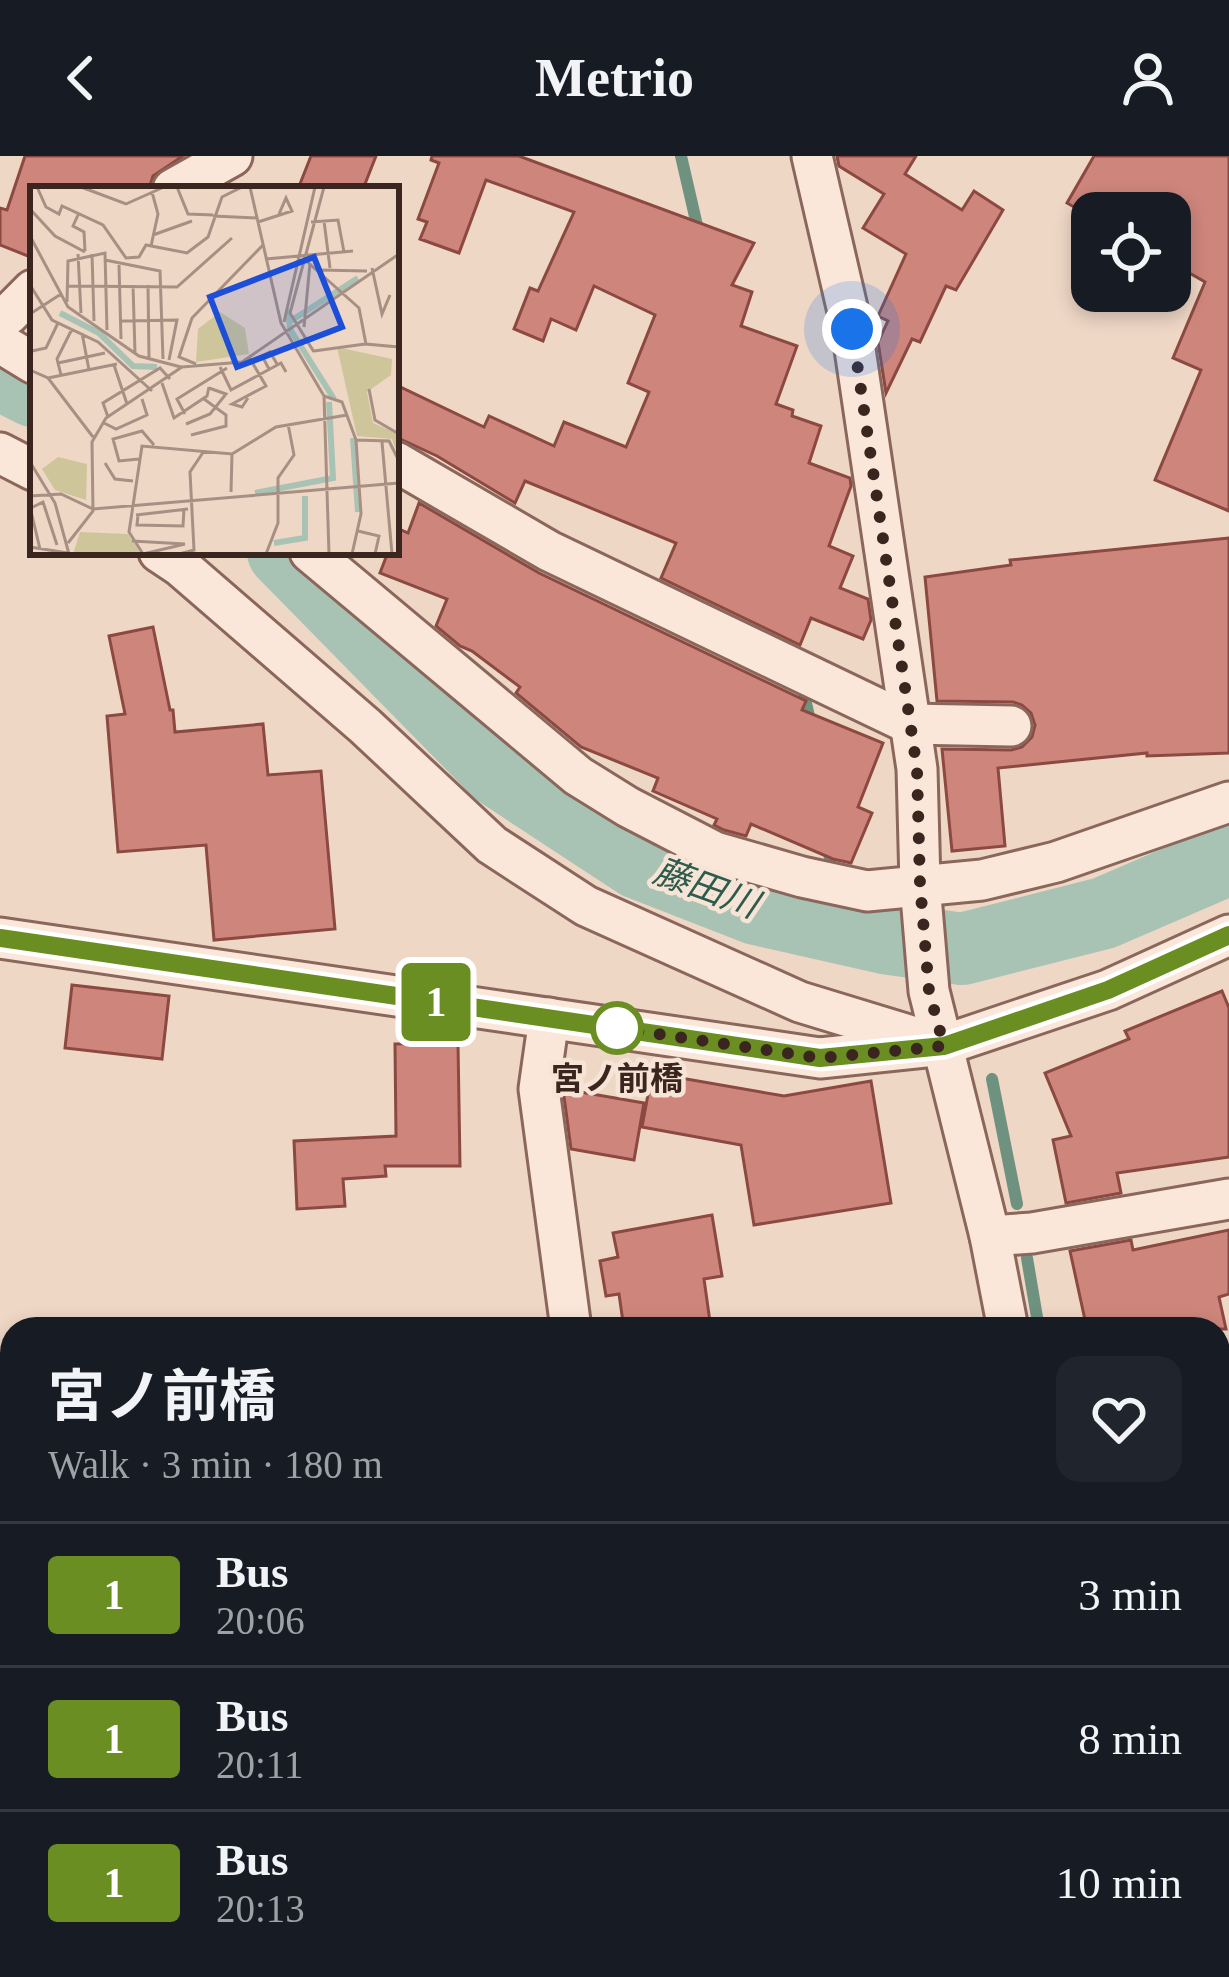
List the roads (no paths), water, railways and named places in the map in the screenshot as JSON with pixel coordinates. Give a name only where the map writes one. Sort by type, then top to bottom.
[{"type":"street","points":[[812,156],[852,329],[917,769],[929,991],[1006,1317]]},
{"type":"street","points":[[178,186],[229,157]]},
{"type":"street","points":[[0,317],[30,293]]},
{"type":"street","points":[[0,344],[30,361]]},
{"type":"street","points":[[0,453],[30,468]]},
{"type":"street","points":[[399,464],[549,551],[910,724],[1011,726]]},
{"type":"street","points":[[163,555],[365,726],[492,845],[586,906],[800,1002],[944,1046]]},
{"type":"street","points":[[314,555],[578,776],[715,852],[802,877],[867,891],[982,880],[1056,862],[1229,802]]},
{"type":"street","points":[[0,938],[820,1058],[944,1046],[1108,990],[1229,935]]},
{"type":"street","points":[[549,1018],[539,1089],[569,1317]]},
{"type":"street","points":[[990,1236],[1032,1234],[1229,1199]]},
{"type":"waterway","points":[[681,156],[699,234]]},
{"type":"waterway","name":"藤田川","points":[[0,374],[30,389]]},
{"type":"waterway","name":"藤田川","points":[[286,555],[498,771],[638,863],[756,909],[884,938],[962,949],[1104,913],[1229,859]]},
{"type":"waterway","points":[[801,681],[811,725]]},
{"type":"waterway","points":[[828,846],[841,928]]},
{"type":"waterway","points":[[992,1079],[1017,1204]]},
{"type":"waterway","points":[[1027,1258],[1037,1317]]},
{"type":"place","name":"宮ノ前橋","points":[[617,1028]]}]
